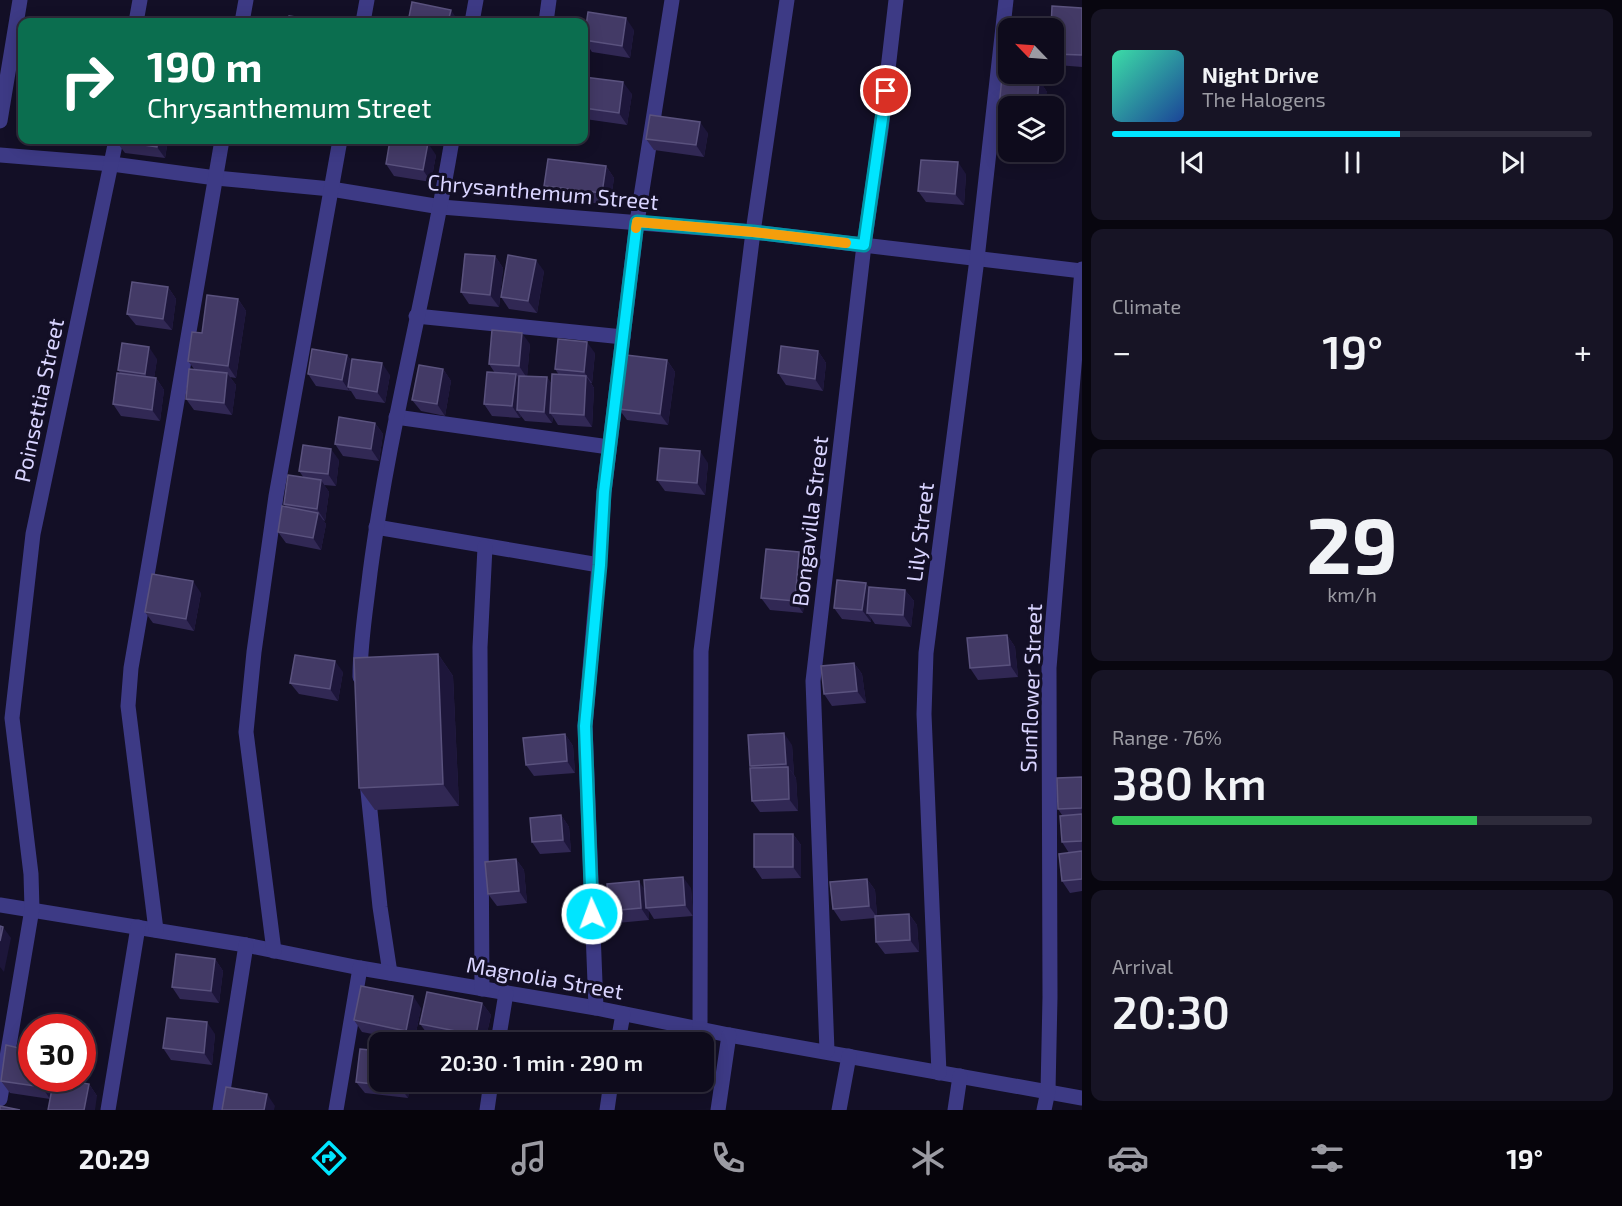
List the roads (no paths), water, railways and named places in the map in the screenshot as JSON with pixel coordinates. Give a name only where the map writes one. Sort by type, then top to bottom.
[{"type":"street","points":[[0,121],[20,0]]},
{"type":"street","points":[[137,18],[140,0]]},
{"type":"street","points":[[243,18],[246,0]]},
{"type":"street","points":[[364,18],[367,0]]},
{"type":"street","points":[[473,18],[476,0]]},
{"type":"street","points":[[547,18],[549,0]]},
{"type":"street","points":[[596,1008],[585,726],[609,447],[637,222],[672,0]]},
{"type":"street","points":[[700,1029],[701,651],[753,232],[787,0]]},
{"type":"street","name":"Bongavilla Street","points":[[827,1051],[813,681],[864,245],[881,130],[896,0]]},
{"type":"street","name":"Lily Street","points":[[939,1073],[924,714],[926,653],[977,259],[1006,0]]},
{"type":"street","name":"Poinsettia Street","points":[[0,1099],[32,909],[32,874],[12,718],[33,534],[115,144]]},
{"type":"street","points":[[156,930],[128,706],[133,657],[221,144]]},
{"type":"street","points":[[274,951],[246,732],[254,652],[276,496],[339,144]]},
{"type":"street","points":[[359,693],[360,654],[376,527],[416,316],[441,207],[451,144]]},
{"type":"street","name":"Chrysanthemum Street","points":[[0,155],[112,164],[216,178],[331,189],[441,207],[753,232],[1082,270]]},
{"type":"street","name":"Sunflower Street","points":[[1044,1110],[1048,1091],[1050,997],[1049,668],[1082,270]]},
{"type":"street","points":[[416,316],[623,337]]},
{"type":"street","points":[[396,417],[609,447]]},
{"type":"street","points":[[376,527],[600,565]]},
{"type":"street","points":[[482,989],[480,647],[485,547]]},
{"type":"street","points":[[366,771],[380,908],[390,973]]},
{"type":"street","name":"Magnolia Street","points":[[0,905],[246,945],[360,968],[596,1008],[729,1035],[1082,1098]]},
{"type":"street","points":[[108,1110],[138,927]]},
{"type":"street","points":[[220,1110],[246,945]]},
{"type":"street","points":[[336,1110],[360,968]]},
{"type":"street","points":[[500,1032],[506,993]]},
{"type":"street","points":[[620,1032],[623,1014]]},
{"type":"street","points":[[718,1110],[729,1035]]},
{"type":"street","points":[[839,1110],[849,1056]]},
{"type":"street","points":[[955,1110],[960,1076]]},
{"type":"street","points":[[487,1110],[490,1092]]},
{"type":"street","points":[[607,1110],[610,1092]]}]
